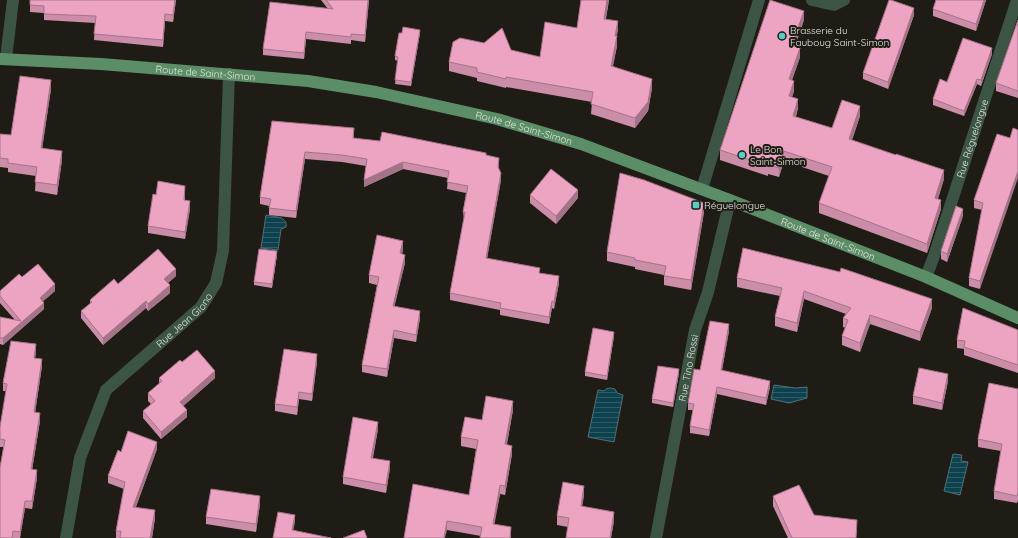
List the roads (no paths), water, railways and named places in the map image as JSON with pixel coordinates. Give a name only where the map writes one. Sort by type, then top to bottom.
[{"type":"main road","name":"Route de Saint-Simon","points":[[3,59],[101,64],[308,81],[376,92],[497,119],[581,144],[702,189],[926,277],[1018,318]]},
{"type":"street","points":[[3,59],[13,0]]},
{"type":"street","points":[[702,189],[759,0]]},
{"type":"street","points":[[812,0],[834,5],[844,0]]},
{"type":"street","name":"Rue Réguelongue","points":[[926,277],[1016,0]]},
{"type":"street","name":"Rue Jean Giono","points":[[66,538],[80,458],[106,390],[201,307],[216,283],[223,251],[229,74]]},
{"type":"street","name":"Rue Tino Rossi","points":[[656,538],[695,330],[708,292],[730,200]]},
{"type":"water","points":[[266,215],[283,219],[286,223],[286,227],[281,229],[278,250],[261,248]]},
{"type":"water","points":[[774,385],[795,388],[807,387],[807,398],[789,403],[771,399]]},
{"type":"water","points":[[610,388],[615,389],[617,393],[623,395],[614,442],[588,437],[598,390],[604,391]]},
{"type":"water","points":[[953,454],[962,455],[961,461],[968,462],[960,495],[944,491]]},
{"type":"place","name":"Brasserie du Fauboug Saint-Simon","points":[[782,36]]},
{"type":"place","name":"Le Bon Saint-Simon","points":[[742,155]]},
{"type":"place","name":"Réguelongue","points":[[696,205]]}]
